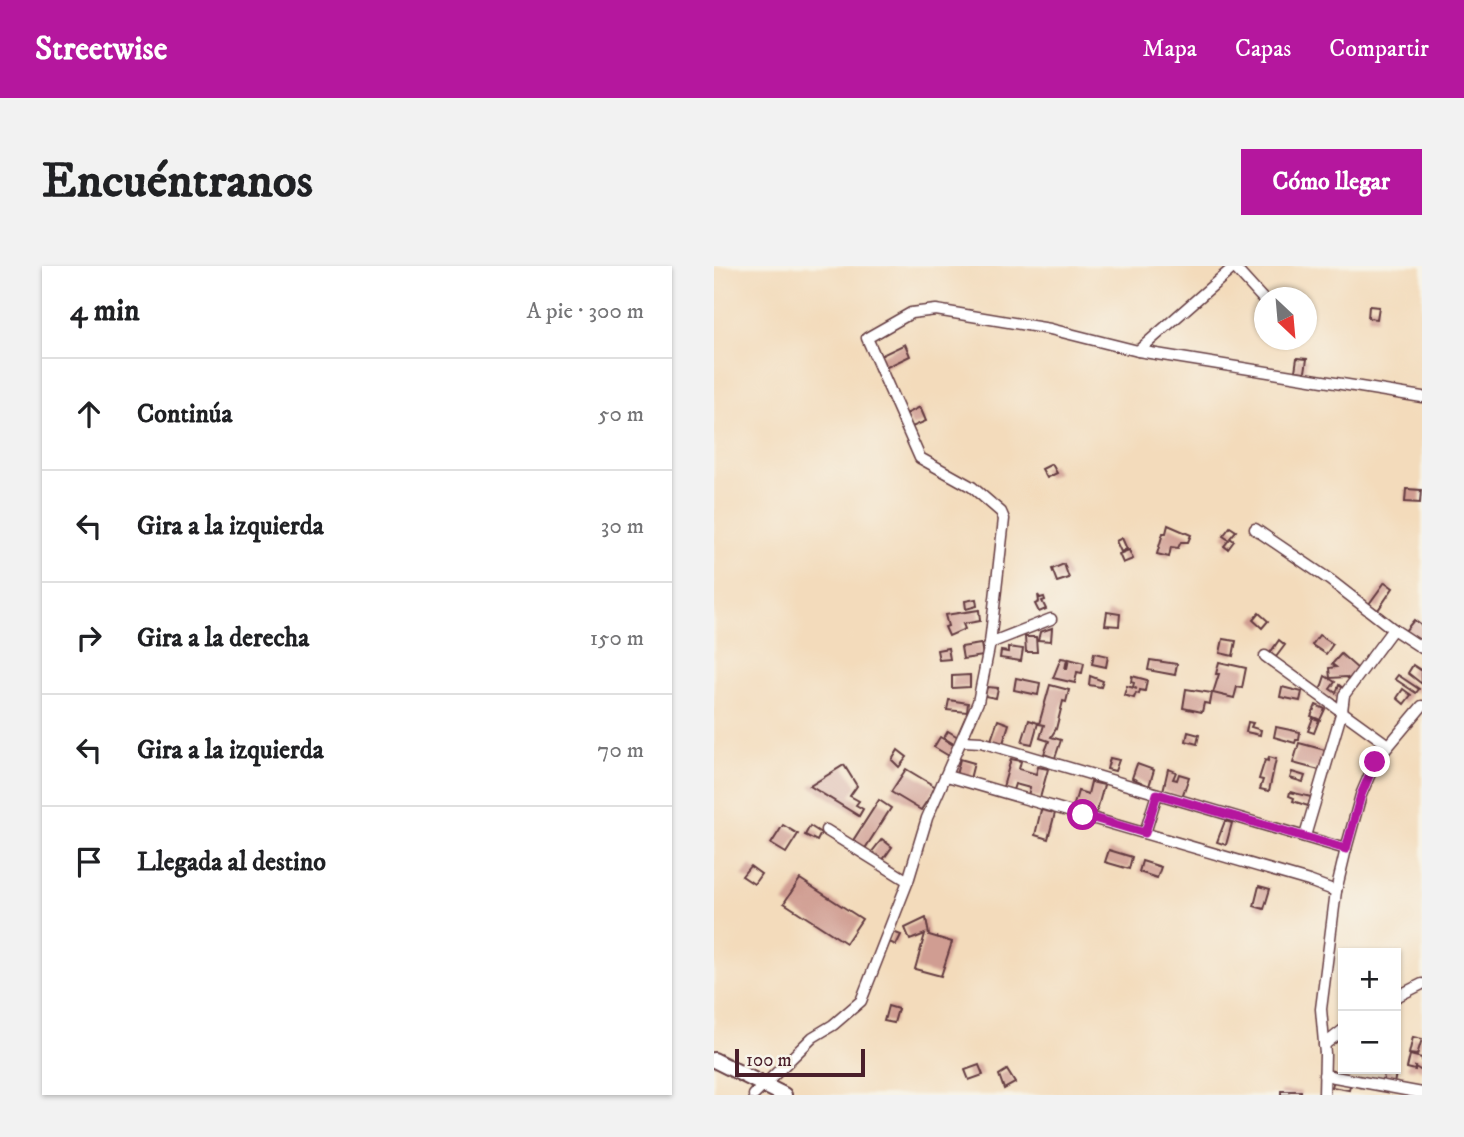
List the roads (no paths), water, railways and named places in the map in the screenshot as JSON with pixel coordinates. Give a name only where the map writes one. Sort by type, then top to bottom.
[{"type":"highway","points":[[714,1060],[760,1090],[784,1095]]},
{"type":"street","points":[[1138,351],[1235,267],[1254,288]]},
{"type":"street","points":[[760,1090],[813,1037],[833,1026],[861,1001],[908,881],[927,818],[978,702],[990,643],[1004,519],[1001,512],[972,487],[920,458],[867,338],[911,313],[936,310],[1051,329],[1138,351],[1422,397]]},
{"type":"street","points":[[1255,529],[1422,648]]},
{"type":"street","points":[[990,643],[1051,620]]},
{"type":"street","points":[[1305,836],[1342,711],[1344,695],[1393,628]]},
{"type":"street","points":[[1265,656],[1388,745]]},
{"type":"street","points":[[1324,1095],[1321,1009],[1336,891],[1346,849],[1361,795],[1375,762],[1422,706]]},
{"type":"street","points":[[963,741],[981,742],[1346,849]]},
{"type":"street","points":[[947,776],[1336,891]]},
{"type":"street","points":[[1145,833],[1157,794]]},
{"type":"street","points":[[826,830],[908,881]]},
{"type":"street","points":[[1401,994],[1422,984]]},
{"type":"street","points":[[1324,1045],[1338,1034]]},
{"type":"street","points":[[1324,1075],[1422,1093]]}]
